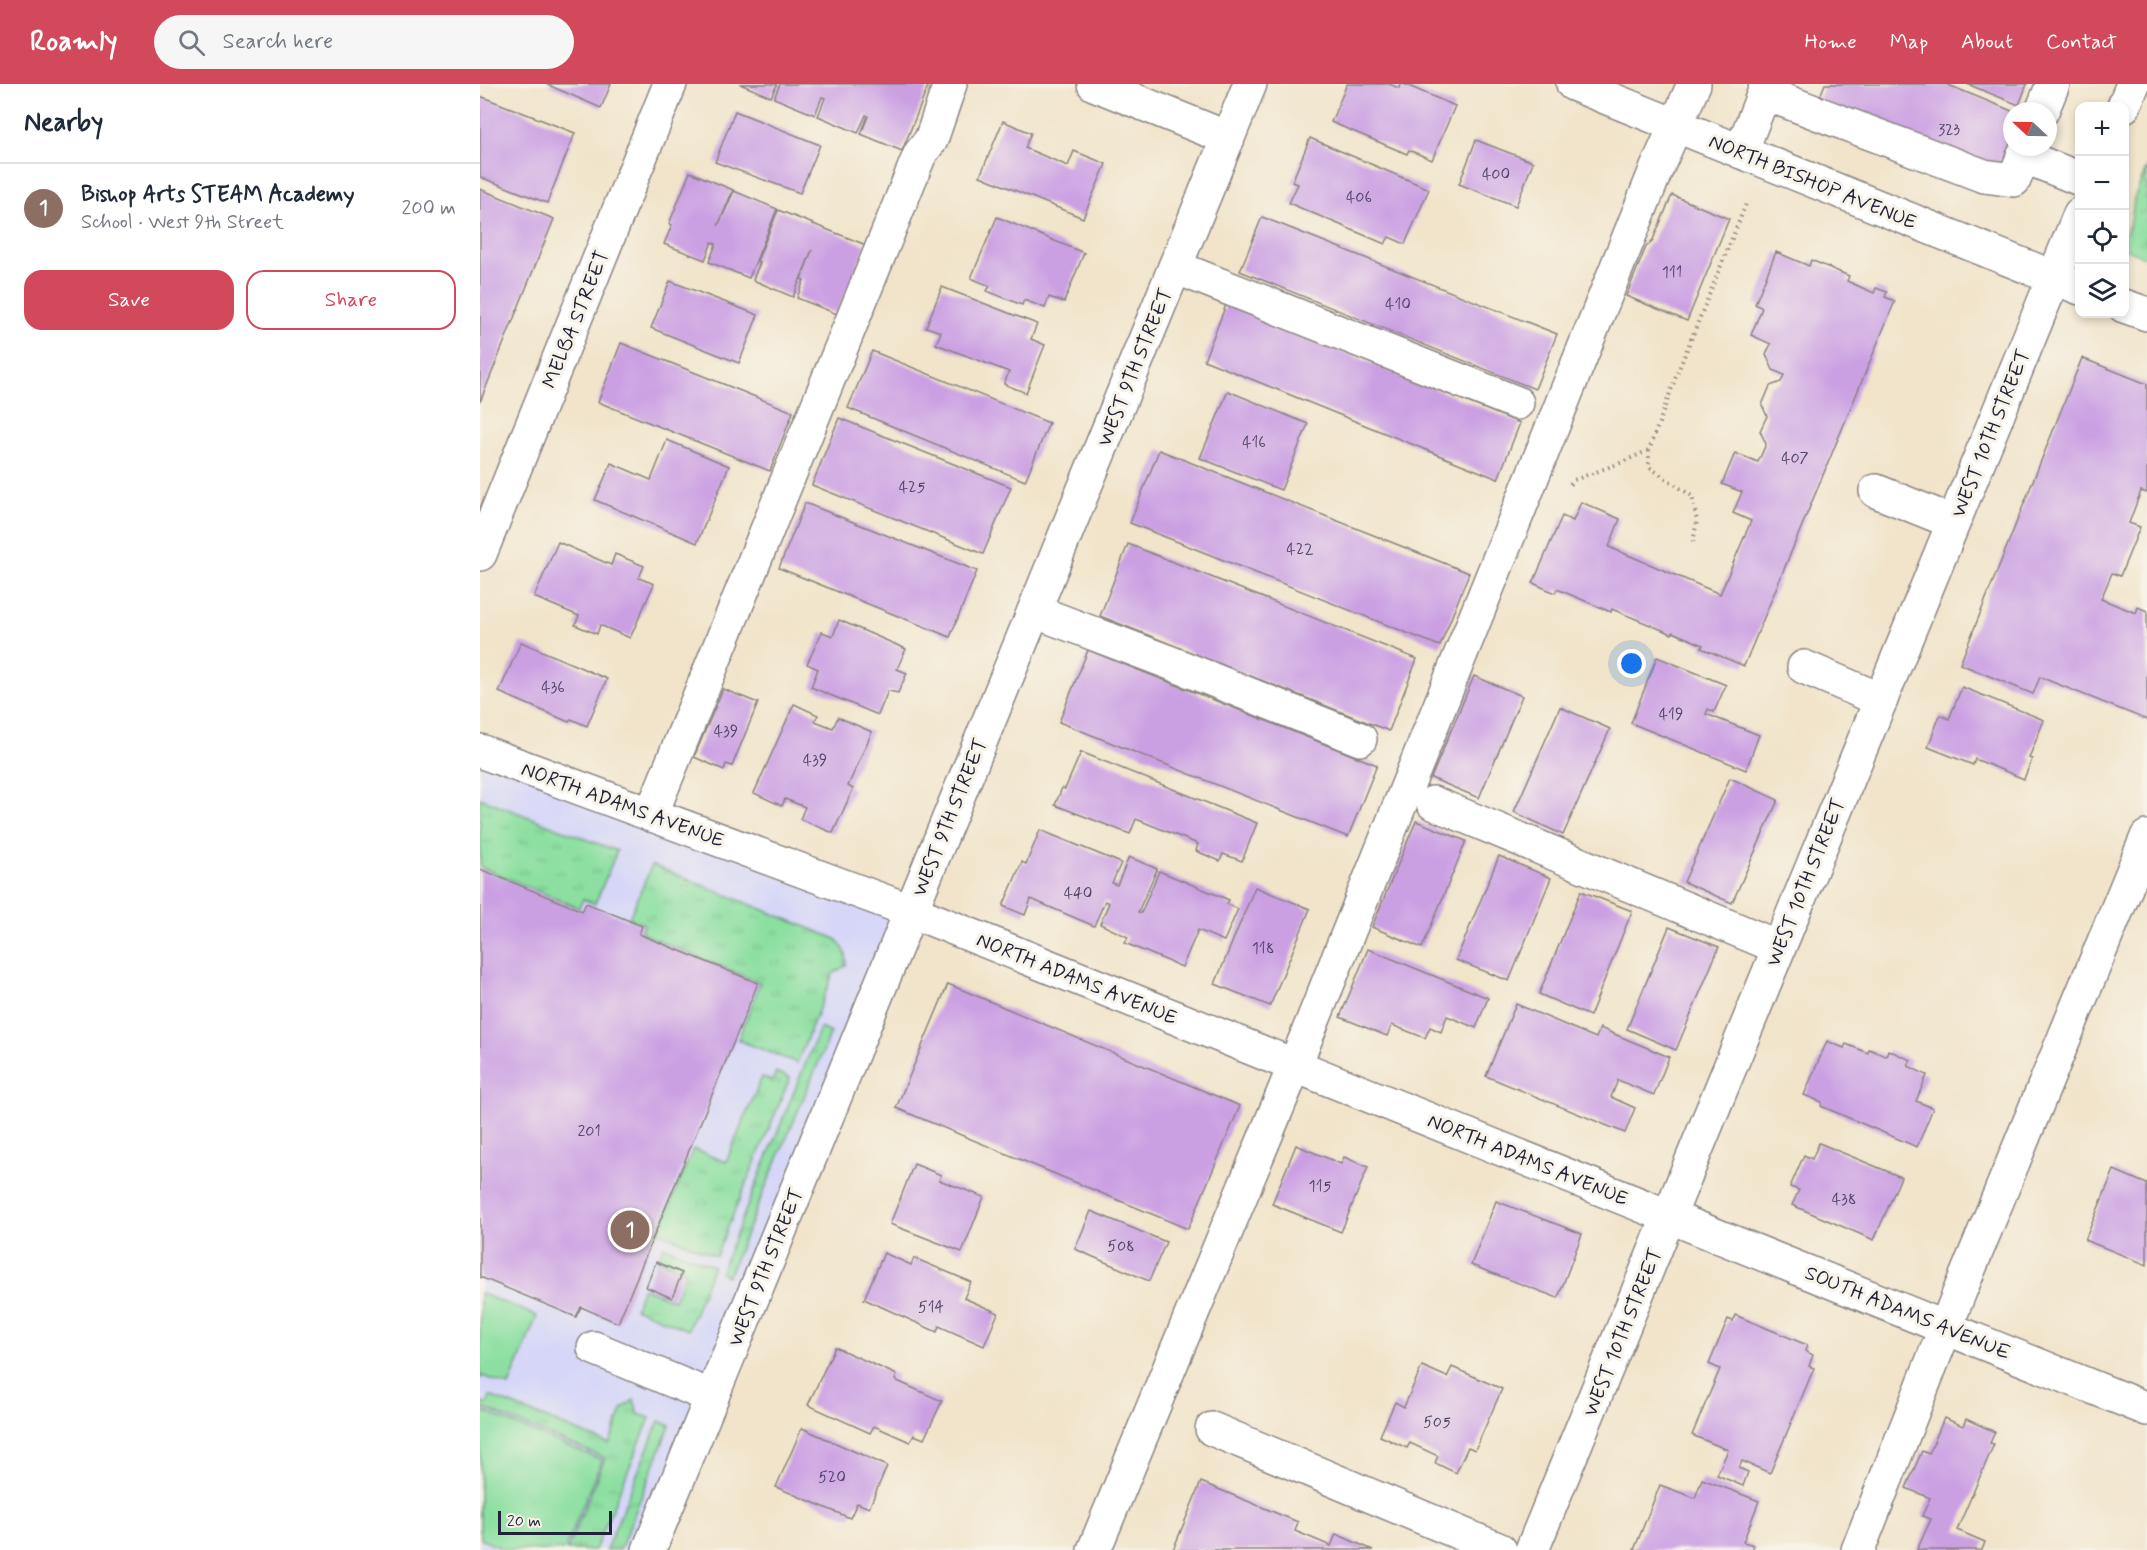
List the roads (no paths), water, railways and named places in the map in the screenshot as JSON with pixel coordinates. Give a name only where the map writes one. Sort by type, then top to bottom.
[{"type":"street","name":"MELBA STREET","points":[[480,554],[670,84]]},
{"type":"street","points":[[651,815],[920,154],[932,140],[950,84]]},
{"type":"street","points":[[1094,84],[1228,138]]},
{"type":"street","name":"WEST 9TH STREET","points":[[649,1550],[1250,84]]},
{"type":"street","name":"NORTH BISHOP AVENUE","points":[[1573,84],[2066,283]]},
{"type":"street","points":[[1094,1550],[1294,1065],[1656,170],[1694,84]]},
{"type":"street","points":[[2046,102],[2053,84]]},
{"type":"street","points":[[2126,102],[2133,84]]},
{"type":"street","points":[[1741,152],[1766,88],[1984,176],[2014,180],[2023,156]]},
{"type":"street","points":[[2035,156],[2075,177]]},
{"type":"street","name":"WEST 10TH STREET","points":[[1532,1550],[1953,522],[2066,283],[2075,235]]},
{"type":"street","points":[[1175,267],[1517,403]]},
{"type":"street","points":[[2129,308],[2147,314]]},
{"type":"street","points":[[1876,491],[1953,522]]},
{"type":"street","points":[[1034,611],[1360,739]]},
{"type":"street","points":[[1804,667],[1881,700]]},
{"type":"street","name":"NORTH ADAMS AVENUE","points":[[480,751],[911,911],[1670,1216]]},
{"type":"street","points":[[1432,803],[1779,947]]},
{"type":"street","points":[[1858,1550],[1946,1328],[2147,837]]},
{"type":"street","name":"SOUTH ADAMS AVENUE","points":[[1670,1216],[2147,1409]]},
{"type":"street","points":[[594,1348],[712,1397]]},
{"type":"street","points":[[1212,1430],[1500,1550]]},
{"type":"place","name":"Bishop Arts STEAM Academy","points":[[630,1230]]}]
